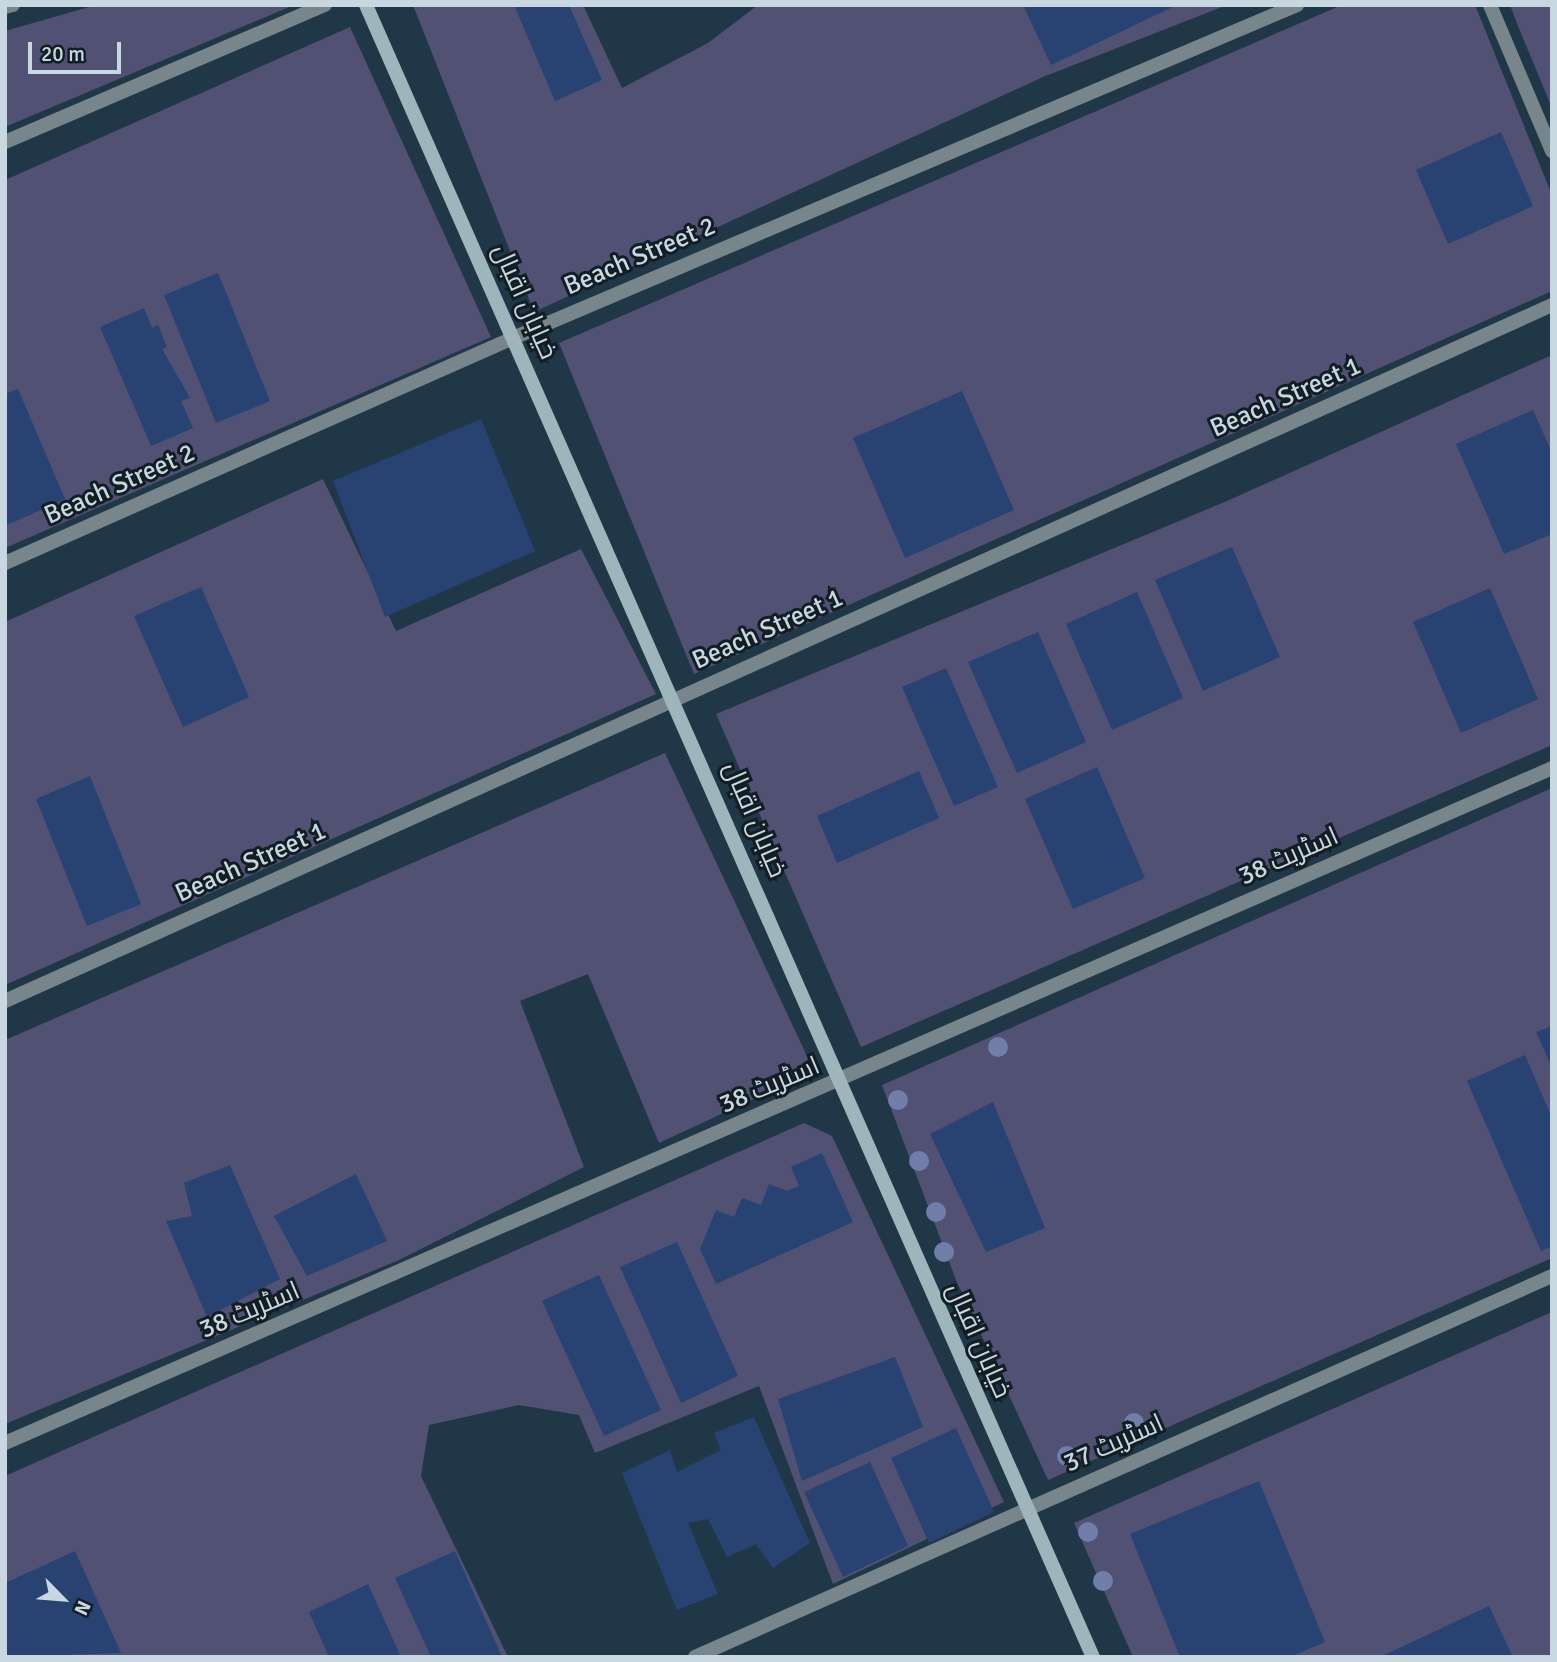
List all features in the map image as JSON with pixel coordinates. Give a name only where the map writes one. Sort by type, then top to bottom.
[{"type":"street","points":[[5,8],[13,5]]},
{"type":"street","points":[[5,142],[325,5]]},
{"type":"street","name":"خیابان اقبال","points":[[366,5],[676,699],[839,1084],[1093,1657]]},
{"type":"street","name":"Beach Street 2","points":[[5,562],[513,338],[1297,5]]},
{"type":"street","points":[[1490,5],[1552,151]]},
{"type":"street","name":"Beach Street 1","points":[[5,1000],[1552,305]]},
{"type":"street","name":"اسٹریٹ 38","points":[[5,1443],[839,1084],[1552,768]]},
{"type":"street","name":"اسٹریٹ 37","points":[[695,1657],[1552,1276]]},
{"type":"shaded area","points":[[96,5],[294,5],[5,127],[5,31]]},
{"type":"shaded area","points":[[413,5],[583,5],[622,88],[708,43],[758,5],[1227,5],[1043,77],[534,312]]},
{"type":"shaded area","points":[[1342,5],[1475,5],[1552,195],[1552,291],[694,674],[559,343]]},
{"type":"shaded area","points":[[1510,5],[1552,5],[1552,108],[1518,26]]},
{"type":"shaded area","points":[[350,27],[491,337],[5,548],[5,180]]},
{"type":"shaded area","points":[[1552,355],[1552,745],[861,1047],[716,714],[1227,501]]},
{"type":"shaded area","points":[[323,479],[396,631],[581,549],[656,694],[5,985],[5,622]]},
{"type":"shaded area","points":[[665,753],[814,1071],[659,1143],[588,974],[520,1001],[584,1167],[399,1260],[5,1424],[5,1040]]},
{"type":"shaded area","points":[[1552,788],[1552,1258],[1048,1480],[956,1280],[882,1085]]},
{"type":"shaded area","points":[[804,1123],[832,1136],[1004,1502],[833,1584],[759,1386],[595,1453],[579,1415],[519,1405],[429,1425],[421,1476],[508,1657],[5,1657],[5,1476]]},
{"type":"shaded area","points":[[1552,1312],[1552,1657],[1133,1657],[1074,1523]]},
{"type":"building","points":[[514,5],[569,5],[602,80],[555,101]]},
{"type":"building","points":[[1023,5],[1177,5],[1051,65]]},
{"type":"building","points":[[1501,132],[1533,206],[1448,244],[1416,170]]},
{"type":"building","points":[[218,273],[270,401],[216,423],[164,295]]},
{"type":"building","points":[[144,308],[152,328],[158,325],[167,347],[162,349],[190,398],[181,401],[193,428],[151,446],[100,327]]},
{"type":"building","points":[[18,389],[65,499],[5,526],[5,394]]},
{"type":"building","points":[[962,391],[1014,510],[905,558],[853,438]]},
{"type":"building","points":[[1533,410],[1552,453],[1552,534],[1504,554],[1456,444]]},
{"type":"building","points":[[481,419],[535,551],[385,617],[333,481]]},
{"type":"building","points":[[1232,547],[1280,657],[1203,691],[1155,580]]},
{"type":"building","points":[[201,587],[249,697],[183,727],[134,616]]},
{"type":"building","points":[[1490,588],[1538,699],[1461,733],[1413,622]]},
{"type":"building","points":[[1137,592],[1183,698],[1112,730],[1066,624]]},
{"type":"building","points":[[1038,632],[1086,742],[1017,773],[968,662]]},
{"type":"building","points":[[946,668],[998,787],[954,806],[902,687]]},
{"type":"building","points":[[1097,767],[1145,878],[1073,909],[1025,799]]},
{"type":"building","points":[[919,771],[939,818],[837,863],[817,816]]},
{"type":"building","points":[[90,776],[141,904],[87,926],[36,799]]},
{"type":"building","points":[[1552,1026],[1552,1068],[1536,1032]]},
{"type":"building","points":[[1525,1055],[1552,1118],[1552,1246],[1541,1251],[1467,1081]]},
{"type":"building","points":[[993,1102],[1045,1228],[986,1252],[930,1134]]},
{"type":"building","points":[[822,1153],[853,1222],[716,1284],[700,1249],[716,1210],[734,1217],[742,1198],[761,1205],[769,1184],[787,1191],[799,1186],[791,1167]]},
{"type":"building","points":[[230,1165],[280,1279],[207,1317],[166,1221],[192,1216],[184,1183]]},
{"type":"building","points":[[356,1174],[387,1241],[307,1276],[274,1216]]},
{"type":"building","points":[[677,1242],[738,1376],[681,1403],[620,1267]]},
{"type":"building","points":[[599,1275],[661,1410],[604,1436],[542,1301]]},
{"type":"building","points":[[895,1357],[923,1427],[802,1481],[778,1399]]},
{"type":"building","points":[[754,1417],[810,1543],[773,1568],[756,1544],[727,1557],[708,1519],[688,1523],[718,1594],[677,1610],[622,1473],[670,1450],[677,1472],[721,1450],[714,1433]]},
{"type":"building","points":[[956,1428],[994,1512],[929,1543],[891,1458]]},
{"type":"building","points":[[870,1462],[908,1546],[843,1577],[804,1492]]},
{"type":"building","points":[[1259,1481],[1325,1642],[1290,1657],[1180,1657],[1130,1534]]},
{"type":"building","points":[[75,1551],[121,1653],[5,1657],[5,1583]]},
{"type":"building","points":[[455,1551],[502,1657],[431,1657],[395,1578]]},
{"type":"building","points":[[368,1584],[401,1657],[329,1657],[309,1612]]},
{"type":"building","points":[[1489,1606],[1513,1657],[1380,1657]]}]
